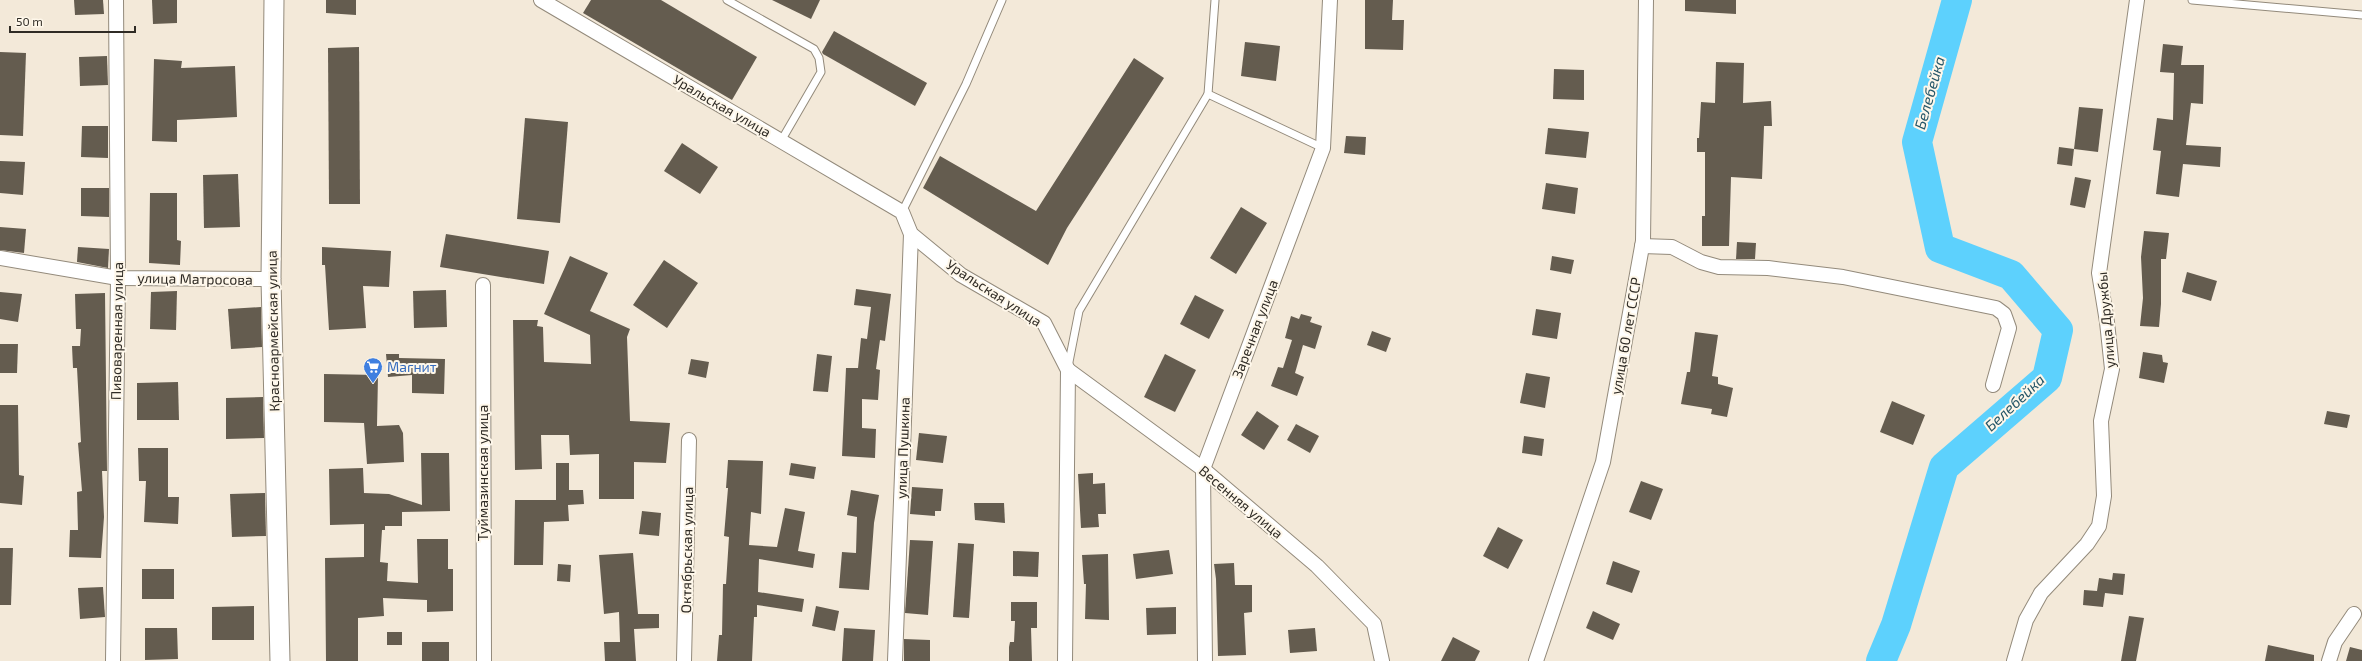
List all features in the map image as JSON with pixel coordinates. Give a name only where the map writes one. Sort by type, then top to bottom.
[{"type":"main road","name":"Красноармейская улица","points":[[274,0],[271,280],[280,661]]},
{"type":"street","name":"Пивоваренная улица","points":[[113,661],[118,278],[116,0]]},
{"type":"street","name":"Уральская улица","points":[[541,0],[902,212],[911,234],[961,275],[1044,323],[1068,370],[1065,661]]},
{"type":"street","name":"Заречная улица","points":[[1205,661],[1203,470],[1323,148],[1330,0]]},
{"type":"street","name":"улица 60 лет СССР","points":[[1536,661],[1603,462],[1642,246],[1646,0]]},
{"type":"street","name":"улица Дружбы","points":[[2014,661],[2026,620],[2041,593],[2087,544],[2099,526],[2104,496],[2101,420],[2112,369],[2107,322],[2099,273],[2137,0]]},
{"type":"street","name":"улица Пушкина","points":[[895,661],[911,234]]},
{"type":"street","points":[[1642,246],[1672,247],[1701,262],[1719,267],[1768,268],[1843,277],[1996,308],[2004,314],[2009,328],[1994,386]]},
{"type":"street","name":"улица Матросова","points":[[0,258],[118,278],[271,280]]},
{"type":"street","name":"Туймазинская улица","points":[[483,285],[484,661]]},
{"type":"street","name":"Весенняя улица","points":[[1068,370],[1203,470],[1317,566],[1374,624],[1382,661]]},
{"type":"street","name":"Октябрьская улица","points":[[684,661],[689,440]]},
{"type":"street","points":[[2329,661],[2335,642],[2358,611]]},
{"type":"lane","points":[[727,0],[814,49],[819,58],[821,72],[781,141]]},
{"type":"lane","points":[[902,212],[966,84],[1002,0]]},
{"type":"lane","points":[[1068,370],[1079,311],[1208,94],[1215,0]]},
{"type":"lane","points":[[2192,0],[2362,15]]},
{"type":"lane","points":[[1208,94],[1323,148]]},
{"type":"building","points":[[74,0],[103,0],[104,14],[75,15]]},
{"type":"building","points":[[152,0],[177,0],[177,23],[153,24]]},
{"type":"building","points":[[326,0],[356,0],[356,15],[326,13]]},
{"type":"building","points":[[591,0],[661,0],[757,57],[732,100],[583,13]]},
{"type":"building","points":[[772,0],[820,0],[811,19]]},
{"type":"building","points":[[1365,0],[1393,0],[1392,20],[1404,20],[1403,50],[1365,49]]},
{"type":"building","points":[[1685,0],[1736,0],[1736,14],[1685,11]]},
{"type":"building","points":[[834,31],[927,83],[915,106],[823,54],[822,52]]},
{"type":"building","points":[[1245,42],[1280,46],[1276,81],[1241,76]]},
{"type":"building","points":[[2163,44],[2183,46],[2181,65],[2204,65],[2203,104],[2191,103],[2186,145],[2221,147],[2220,167],[2183,164],[2179,197],[2156,194],[2161,151],[2153,150],[2157,118],[2173,120],[2174,73],[2160,72]]},
{"type":"building","points":[[359,47],[360,204],[329,204],[328,48]]},
{"type":"building","points":[[0,52],[26,53],[23,136],[0,135]]},
{"type":"building","points":[[107,56],[108,85],[80,86],[79,57]]},
{"type":"building","points":[[1134,58],[1164,78],[1067,228],[1048,265],[923,188],[940,156],[1036,211]]},
{"type":"building","points":[[154,59],[182,61],[181,68],[235,66],[237,117],[177,120],[177,142],[152,141]]},
{"type":"building","points":[[1716,62],[1744,63],[1743,103],[1771,101],[1772,126],[1764,126],[1762,179],[1731,177],[1729,246],[1702,246],[1702,216],[1705,216],[1705,152],[1697,152],[1697,138],[1699,138],[1701,102],[1715,103]]},
{"type":"building","points":[[1554,69],[1584,70],[1584,100],[1553,99]]},
{"type":"building","points":[[2079,107],[2103,109],[2098,152],[2074,149]]},
{"type":"building","points":[[525,118],[568,122],[560,223],[517,219]]},
{"type":"building","points":[[82,126],[108,126],[108,158],[81,157]]},
{"type":"building","points":[[1548,128],[1589,132],[1586,158],[1545,154]]},
{"type":"building","points":[[1346,136],[1366,137],[1365,155],[1344,153]]},
{"type":"building","points":[[682,143],[718,167],[700,194],[664,171]]},
{"type":"building","points":[[2059,147],[2074,149],[2072,166],[2057,164]]},
{"type":"building","points":[[0,161],[25,162],[23,195],[0,193]]},
{"type":"building","points":[[238,174],[240,227],[204,228],[203,175]]},
{"type":"building","points":[[2075,177],[2091,180],[2085,208],[2070,205]]},
{"type":"building","points":[[1546,183],[1578,188],[1575,214],[1542,209]]},
{"type":"building","points":[[81,188],[109,188],[109,217],[81,216]]},
{"type":"building","points":[[150,193],[177,193],[177,240],[181,241],[180,265],[149,263]]},
{"type":"building","points":[[1241,207],[1267,223],[1236,274],[1210,258]]},
{"type":"building","points":[[0,227],[26,229],[24,253],[0,250]]},
{"type":"building","points":[[2144,231],[2169,233],[2166,259],[2161,259],[2161,304],[2159,327],[2140,326],[2143,298],[2141,257]]},
{"type":"building","points":[[446,234],[549,251],[544,284],[440,267]]},
{"type":"building","points":[[1737,242],[1756,243],[1755,259],[1736,259]]},
{"type":"building","points":[[78,247],[109,249],[108,268],[77,262]]},
{"type":"building","points":[[322,247],[391,251],[389,287],[363,286],[366,328],[329,330],[325,265],[322,265]]},
{"type":"building","points":[[570,256],[608,273],[590,311],[630,329],[627,337],[630,421],[670,423],[666,463],[634,462],[634,499],[599,499],[599,454],[570,455],[569,435],[541,435],[542,469],[515,470],[513,320],[538,320],[537,326],[543,327],[544,362],[591,364],[590,335],[544,314]]},
{"type":"building","points":[[1552,256],[1574,260],[1571,274],[1550,270]]},
{"type":"building","points":[[664,260],[698,283],[667,328],[633,305]]},
{"type":"building","points":[[2187,272],[2217,281],[2211,301],[2182,292]]},
{"type":"building","points":[[856,289],[891,294],[885,341],[880,340],[876,369],[880,370],[878,400],[862,399],[862,428],[876,429],[875,458],[842,456],[846,368],[858,368],[861,338],[867,339],[871,307],[854,305]]},
{"type":"building","points":[[446,290],[447,327],[414,328],[413,291]]},
{"type":"building","points":[[177,291],[176,330],[150,329],[151,292]]},
{"type":"building","points":[[0,292],[22,294],[18,322],[0,319]]},
{"type":"building","points":[[105,293],[107,471],[102,471],[104,517],[101,558],[69,557],[70,530],[78,530],[77,492],[82,491],[78,443],[81,442],[77,368],[73,368],[72,346],[80,346],[81,329],[76,329],[75,294]]},
{"type":"building","points":[[1195,295],[1224,310],[1209,339],[1180,324]]},
{"type":"building","points":[[261,307],[262,347],[231,349],[228,309]]},
{"type":"building","points":[[1536,309],[1561,313],[1557,339],[1532,335]]},
{"type":"building","points":[[1301,314],[1312,317],[1310,322],[1322,326],[1315,349],[1303,345],[1295,373],[1304,377],[1297,396],[1271,386],[1278,367],[1283,368],[1292,340],[1285,338],[1291,316],[1299,319]]},
{"type":"building","points":[[1372,331],[1391,338],[1386,352],[1367,345]]},
{"type":"building","points":[[1695,332],[1718,335],[1712,376],[1718,377],[1718,384],[1733,388],[1727,417],[1711,414],[1712,409],[1681,404],[1687,372],[1690,372]]},
{"type":"building","points":[[0,344],[18,344],[17,373],[0,373]]},
{"type":"building","points":[[2143,352],[2162,355],[2163,362],[2168,363],[2164,383],[2139,378]]},
{"type":"building","points":[[386,354],[399,354],[399,358],[445,359],[444,394],[412,393],[412,375],[388,377]]},
{"type":"building","points":[[817,354],[832,356],[828,392],[813,391]]},
{"type":"building","points":[[1165,354],[1196,370],[1175,412],[1144,397]]},
{"type":"building","points":[[691,359],[709,362],[706,378],[688,374]]},
{"type":"building","points":[[1526,373],[1550,377],[1545,408],[1520,403]]},
{"type":"building","points":[[324,374],[378,375],[377,426],[399,425],[403,433],[404,462],[367,464],[364,423],[324,422]]},
{"type":"building","points":[[178,382],[179,420],[137,420],[137,383]]},
{"type":"building","points":[[263,397],[264,438],[226,439],[226,398]]},
{"type":"building","points":[[1892,401],[1925,415],[1913,445],[1880,432]]},
{"type":"building","points":[[0,405],[18,405],[19,475],[24,476],[22,505],[0,503]]},
{"type":"building","points":[[1257,411],[1279,426],[1264,450],[1241,435]]},
{"type":"building","points":[[2327,411],[2350,415],[2347,428],[2324,424]]},
{"type":"building","points":[[1296,424],[1319,436],[1310,453],[1287,440]]},
{"type":"building","points":[[919,433],[947,436],[943,463],[916,460]]},
{"type":"building","points":[[1524,436],[1544,439],[1542,456],[1522,453]]},
{"type":"building","points":[[138,448],[168,448],[168,497],[179,497],[178,524],[144,522],[146,481],[139,481]]},
{"type":"building","points":[[421,453],[449,453],[450,511],[402,512],[402,526],[385,526],[385,530],[382,530],[380,562],[388,563],[387,581],[418,583],[417,539],[448,539],[448,569],[453,569],[453,611],[427,612],[427,600],[383,598],[384,616],[358,618],[358,661],[326,661],[325,558],[364,557],[364,524],[330,525],[329,469],[363,468],[364,493],[389,494],[422,505]]},
{"type":"building","points":[[728,460],[763,461],[761,514],[751,512],[749,545],[777,547],[785,508],[805,512],[798,551],[815,554],[813,568],[759,559],[758,592],[804,599],[802,612],[757,605],[757,617],[754,617],[752,661],[717,661],[719,635],[722,635],[723,584],[726,584],[729,537],[724,536],[728,488],[726,488]]},
{"type":"building","points":[[556,463],[569,463],[569,490],[583,490],[584,504],[568,505],[569,521],[544,522],[543,565],[514,565],[515,500],[556,500]]},
{"type":"building","points":[[791,463],[816,467],[814,479],[789,475]]},
{"type":"building","points":[[1093,473],[1093,484],[1105,483],[1106,514],[1098,514],[1099,527],[1081,528],[1078,474]]},
{"type":"building","points":[[1641,481],[1663,489],[1651,520],[1629,512]]},
{"type":"building","points":[[912,487],[943,489],[941,511],[935,511],[935,516],[910,514]]},
{"type":"building","points":[[851,490],[879,495],[874,523],[869,590],[839,588],[842,552],[856,553],[857,517],[847,515]]},
{"type":"building","points":[[265,493],[266,536],[232,537],[230,494]]},
{"type":"building","points":[[974,503],[1004,503],[1005,523],[975,520]]},
{"type":"building","points":[[642,511],[661,513],[659,536],[639,534]]},
{"type":"building","points":[[1498,527],[1523,540],[1508,569],[1483,556]]},
{"type":"building","points":[[910,540],[933,541],[928,615],[905,613]]},
{"type":"building","points":[[958,543],[974,544],[969,618],[953,617]]},
{"type":"building","points":[[0,548],[13,548],[11,605],[0,605]]},
{"type":"building","points":[[1169,550],[1173,574],[1136,579],[1133,554]]},
{"type":"building","points":[[1013,551],[1039,552],[1038,577],[1013,576]]},
{"type":"building","points":[[633,553],[638,614],[659,614],[659,628],[634,629],[636,661],[605,661],[604,642],[620,642],[619,612],[604,614],[599,555]]},
{"type":"building","points":[[1108,554],[1109,620],[1085,619],[1086,584],[1084,584],[1082,555]]},
{"type":"building","points":[[1613,561],[1640,571],[1632,593],[1606,584]]},
{"type":"building","points":[[1234,563],[1235,585],[1252,585],[1252,612],[1244,613],[1246,655],[1218,656],[1216,579],[1214,564]]},
{"type":"building","points":[[558,564],[571,565],[570,582],[557,581]]},
{"type":"building","points":[[142,569],[174,569],[174,599],[142,599]]},
{"type":"building","points":[[2113,573],[2125,574],[2123,595],[2105,593],[2103,607],[2083,605],[2084,590],[2097,591],[2099,578],[2112,580]]},
{"type":"building","points":[[103,587],[105,617],[80,619],[78,588]]},
{"type":"building","points":[[1011,602],[1037,602],[1037,628],[1031,628],[1032,661],[1009,661],[1010,642],[1014,642],[1015,621],[1011,621]]},
{"type":"building","points":[[254,606],[254,640],[212,640],[212,607]]},
{"type":"building","points":[[816,606],[839,611],[835,631],[812,626]]},
{"type":"building","points":[[1176,607],[1176,634],[1147,635],[1146,608]]},
{"type":"building","points":[[1593,611],[1620,624],[1613,640],[1586,628]]},
{"type":"building","points":[[2129,616],[2144,618],[2136,661],[2121,661]]},
{"type":"building","points":[[145,628],[177,628],[178,659],[145,660]]},
{"type":"building","points":[[844,628],[875,630],[873,661],[842,661]]},
{"type":"building","points":[[1315,628],[1317,651],[1290,653],[1288,630]]},
{"type":"building","points":[[387,632],[402,632],[402,645],[387,645]]},
{"type":"building","points":[[1453,637],[1480,651],[1475,661],[1441,661]]},
{"type":"building","points":[[904,639],[930,640],[930,661],[904,661]]},
{"type":"building","points":[[422,642],[449,642],[449,661],[422,661]]},
{"type":"building","points":[[2268,645],[2314,655],[2314,661],[2265,661]]},
{"type":"building","points":[[2350,647],[2362,650],[2362,661],[2346,661]]},
{"type":"waterway","name":"Белебейка","points":[[1881,661],[1896,625],[1944,467],[2047,378],[2058,330],[2011,275],[1940,248],[1917,142],[1957,0]]},
{"type":"place","name":"Магнит","points":[[373,384]]}]
